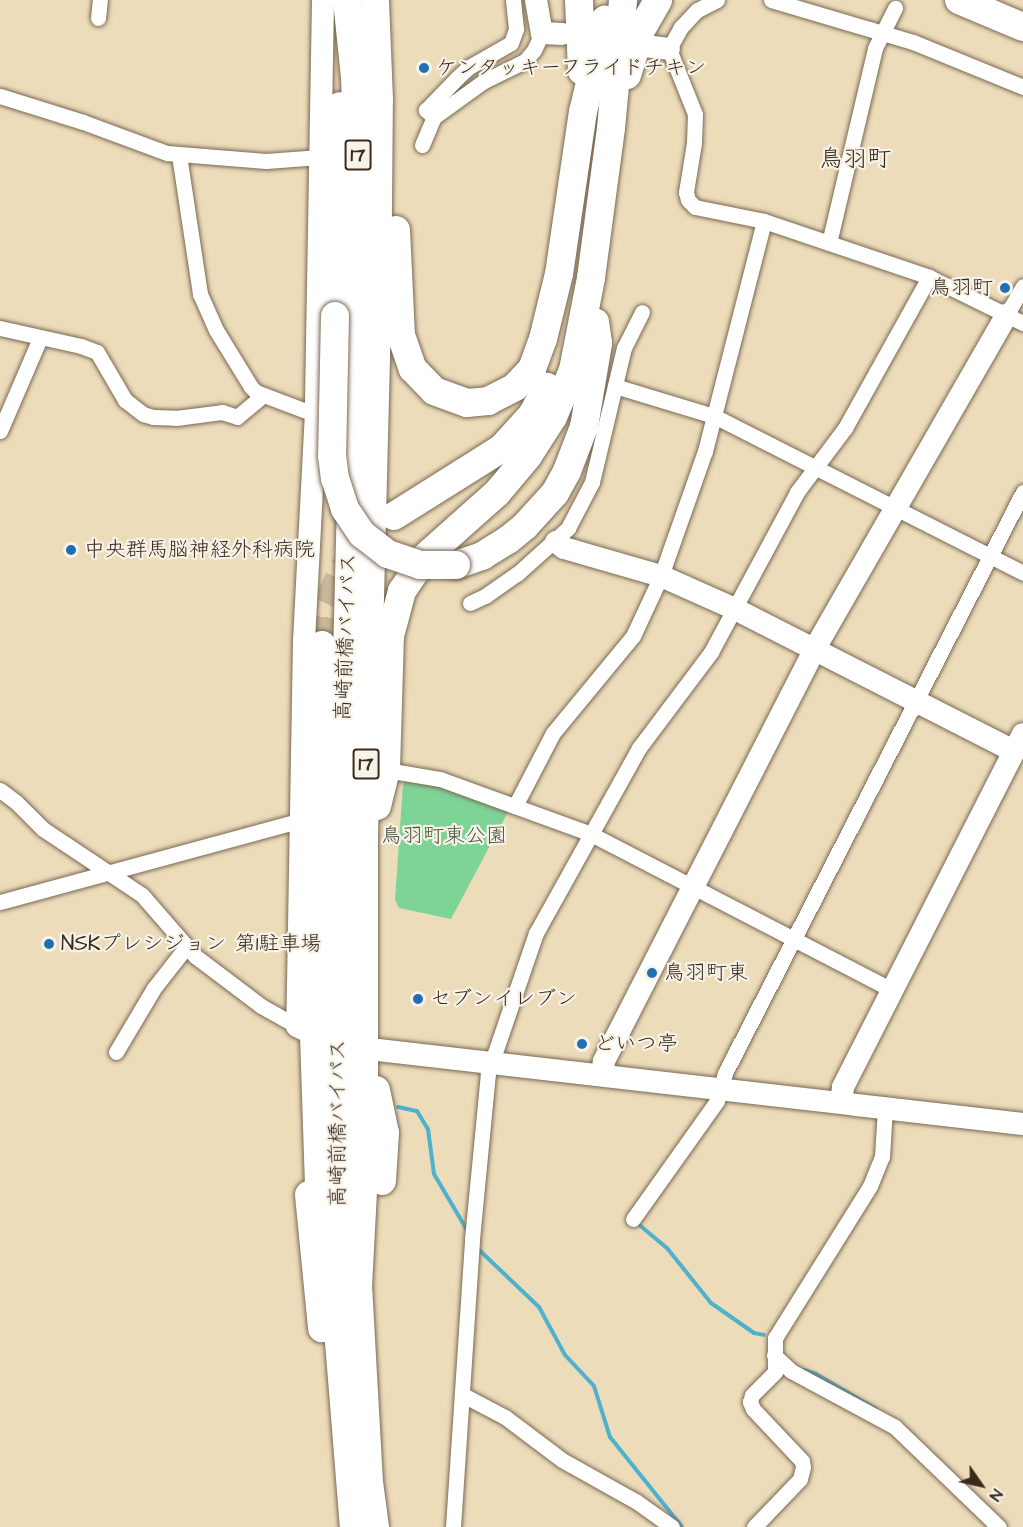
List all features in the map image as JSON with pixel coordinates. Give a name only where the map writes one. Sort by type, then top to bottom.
[{"type":"highway","name":"高崎前橋バイパス","points":[[375,0],[379,100],[377,329],[364,836],[364,1172],[358,1287],[369,1482],[375,1527]]},
{"type":"highway","points":[[579,0],[583,112]]},
{"type":"highway","points":[[379,100],[393,136],[401,335],[408,360],[426,385],[455,400],[480,403],[515,387],[532,369],[538,355],[559,274],[583,112],[608,0]]},
{"type":"highway","points":[[364,836],[380,799],[386,769],[390,636],[399,598],[411,574],[424,558],[497,493],[539,440],[565,393],[573,370],[591,278],[611,128],[623,0]]},
{"type":"highway","points":[[611,128],[641,30],[658,0]]},
{"type":"highway","points":[[959,0],[1023,27]]},
{"type":"highway","points":[[1006,0],[1023,8]]},
{"type":"highway","name":"高崎前橋バイパス","points":[[316,1035],[359,192],[355,76],[339,3]]},
{"type":"highway","points":[[339,3],[332,456],[334,478],[345,509],[362,534],[388,554],[420,565],[456,565],[482,556],[525,526],[555,492],[567,471],[584,427],[593,387],[598,343],[591,278]]},
{"type":"highway","points":[[394,516],[502,448],[532,415],[550,380],[560,348],[562,324],[559,274]]},
{"type":"highway","points":[[322,645],[315,1117],[326,1289],[339,1342],[345,1439],[354,1527]]},
{"type":"highway","points":[[316,1035],[301,1107],[329,1389],[345,1439]]},
{"type":"street","points":[[98,18],[99,0]]},
{"type":"street","points":[[435,117],[426,110],[457,78],[469,67],[512,43],[516,29],[513,0]]},
{"type":"street","points":[[422,145],[435,117],[484,81],[525,61],[552,34],[536,0]]},
{"type":"street","points":[[669,49],[681,27],[697,10],[717,0]]},
{"type":"street","points":[[771,0],[882,32],[1023,87]]},
{"type":"street","points":[[316,1035],[299,821],[304,642],[316,412],[320,157],[339,3]]},
{"type":"street","points":[[829,243],[875,48],[895,8]]},
{"type":"street","points":[[645,46],[669,49]]},
{"type":"street","points":[[669,49],[695,114],[694,143],[686,192],[688,200],[695,207],[764,221],[929,277],[1015,319]]},
{"type":"street","points":[[0,96],[83,122],[167,153],[266,161],[320,157]]},
{"type":"street","points":[[179,155],[190,241],[205,309],[251,387],[262,395],[309,412],[316,412]]},
{"type":"street","points":[[515,806],[553,733],[633,636],[661,576],[676,529],[697,478],[764,221]]},
{"type":"street","points":[[453,1527],[472,1239],[488,1073],[536,933],[639,748],[696,675],[735,609],[797,492],[814,466],[845,428],[929,277]]},
{"type":"street","points":[[602,1074],[604,1061],[814,650],[895,508],[1015,319],[1023,286]]},
{"type":"street","points":[[470,603],[500,587],[556,542],[568,528],[592,482],[627,337],[642,312]]},
{"type":"street","points":[[0,328],[81,346],[97,352],[124,400],[143,414],[153,417],[176,418],[222,412],[237,417],[262,395]]},
{"type":"street","points":[[0,431],[40,338]]},
{"type":"street","points":[[615,386],[714,416],[1023,573]]},
{"type":"street","points":[[633,1219],[696,1134],[717,1101],[725,1073],[1023,492]]},
{"type":"street","points":[[556,542],[564,548],[661,576],[735,609],[916,700],[1019,743],[843,1087],[841,1102]]},
{"type":"street","points":[[398,772],[440,779],[591,834],[892,990]]},
{"type":"street","points":[[0,790],[16,802],[43,829],[142,895],[195,956],[261,1006],[365,1061],[491,1062],[1023,1124]]},
{"type":"street","points":[[0,902],[299,821]]},
{"type":"street","points":[[116,1052],[154,988],[186,947]]},
{"type":"street","points":[[754,1527],[802,1473],[802,1461],[750,1402],[758,1388],[775,1372],[775,1338],[870,1186],[882,1157],[885,1108]]},
{"type":"street","points":[[774,1355],[791,1371],[895,1427],[999,1527]]},
{"type":"street","points":[[463,1395],[506,1417],[562,1460],[637,1502],[672,1527]]},
{"type":"green space","name":"鳥羽町東公園","points":[[408,778],[428,781],[509,810],[451,919],[399,908],[395,900],[403,784]]},
{"type":"waterway","points":[[398,1107],[417,1111],[428,1129],[434,1174],[467,1230]]},
{"type":"waterway","points":[[637,1223],[667,1248],[711,1303],[754,1333],[764,1335]]},
{"type":"waterway","points":[[476,1247],[539,1307],[565,1355],[594,1386],[610,1437],[682,1527]]},
{"type":"waterway","points":[[804,1370],[816,1374],[876,1409]]},
{"type":"tunnel","points":[[322,645],[327,604],[343,570],[356,553]]},
{"type":"place","name":"ケンタッキーフライドチキン","points":[[424,68]]},
{"type":"place","name":"鳥羽町","points":[[1005,288]]},
{"type":"place","name":"中央群馬脳神経外科病院","points":[[71,550]]},
{"type":"place","name":"NSKプレシジョン 第1駐車場","points":[[49,944]]},
{"type":"place","name":"鳥羽町東","points":[[652,973]]},
{"type":"place","name":"セブンイレブン","points":[[418,999]]},
{"type":"place","name":"どいつ亭","points":[[582,1044]]},
{"type":"district","name":"鳥羽町","points":[[855,160]]}]
